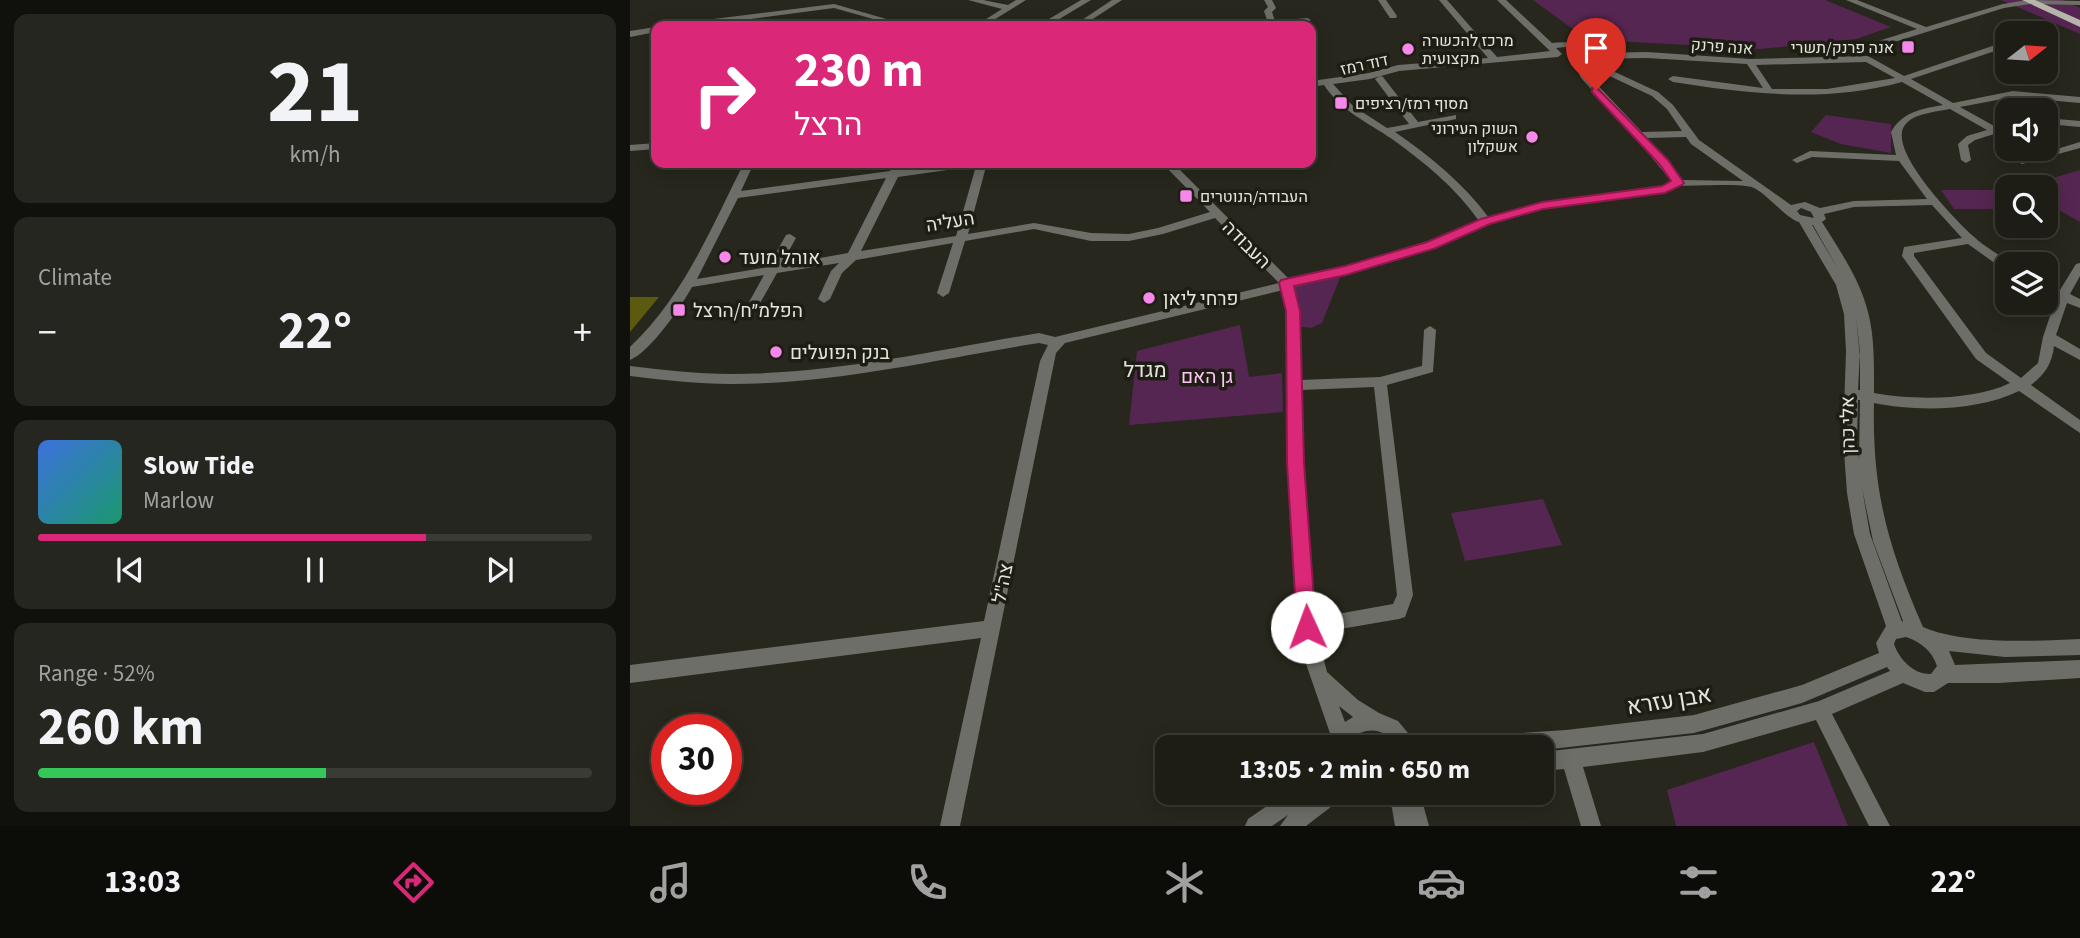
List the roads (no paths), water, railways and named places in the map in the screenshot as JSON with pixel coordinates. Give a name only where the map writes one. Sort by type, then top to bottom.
[{"type":"main road","points":[[2039,3],[2063,17]]},
{"type":"main road","points":[[2039,3],[2080,17],[2080,7]]},
{"type":"main road","points":[[2016,4],[2080,24]]},
{"type":"street","points":[[972,0],[1009,8]]},
{"type":"street","points":[[987,21],[1022,0]]},
{"type":"street","points":[[1053,19],[1087,0]]},
{"type":"street","points":[[1085,21],[1118,0]]},
{"type":"street","points":[[1268,0],[1272,8],[1268,11],[1270,21]]},
{"type":"street","points":[[1382,0],[1393,16]]},
{"type":"street","points":[[1443,0],[1495,60]]},
{"type":"street","points":[[1502,0],[1553,49],[1581,55],[1660,91],[1676,105],[1691,128],[1710,146],[1795,207],[1796,217],[1813,218],[1854,204],[1935,202]]},
{"type":"street","points":[[1510,0],[1562,44],[1655,94],[1670,107],[1687,134],[1752,184],[1795,207],[1809,206],[1813,218]]},
{"type":"street","points":[[1850,0],[1924,29]]},
{"type":"street","points":[[714,21],[834,3],[882,21]]},
{"type":"street","points":[[1867,54],[2016,4]]},
{"type":"street","points":[[1867,54],[1924,29],[2016,4],[2080,7]]},
{"type":"street","points":[[1276,21],[1306,16]]},
{"type":"street","points":[[631,34],[651,31]]},
{"type":"street","name":"דוד רמז","points":[[1316,86],[1370,76],[1391,69],[1495,60],[1553,49],[1562,44]]},
{"type":"street","name":"אנה פרנק","points":[[1581,55],[1641,48],[1769,57],[1847,52],[1852,48],[1867,54]]},
{"type":"street","points":[[1673,79],[1769,91],[1848,90],[1905,79],[1995,48]]},
{"type":"street","points":[[1847,52],[1856,58]]},
{"type":"street","points":[[1867,54],[1994,131]]},
{"type":"street","name":"אנה פרנק","points":[[1581,55],[1647,55],[1750,62],[1856,58],[1867,54]]},
{"type":"street","points":[[1581,55],[1584,76],[1639,135],[1678,183]]},
{"type":"street","points":[[1750,62],[1769,91]]},
{"type":"street","name":"דוד רמז","points":[[1328,84],[1380,79],[1424,67]]},
{"type":"street","points":[[1380,79],[1416,126]]},
{"type":"street","points":[[1328,84],[1341,102],[1397,139],[1474,204],[1486,222]]},
{"type":"street","points":[[1995,258],[1970,240],[1935,202],[1902,158],[1896,145],[1896,132],[1902,121],[1921,112],[2013,94],[2080,100]]},
{"type":"street","points":[[1385,131],[1453,117]]},
{"type":"street","points":[[2058,122],[2078,124],[2080,135]]},
{"type":"street","points":[[1966,160],[1963,144],[1971,138],[1994,131]]},
{"type":"street","points":[[1639,135],[1687,134]]},
{"type":"street","points":[[2058,151],[2080,145]]},
{"type":"street","points":[[630,148],[651,146]]},
{"type":"street","points":[[630,156],[651,154]]},
{"type":"street","points":[[1797,160],[1811,154],[1902,158]]},
{"type":"street","points":[[630,355],[652,336],[675,307],[747,168]]},
{"type":"street","points":[[733,195],[897,168]]},
{"type":"street","points":[[824,299],[837,271],[853,256],[897,168]]},
{"type":"street","points":[[943,293],[959,237],[970,212],[979,168]]},
{"type":"street","name":"העבודה","points":[[1172,168],[1286,283],[1293,311],[1293,385],[1307,627],[1319,675],[1339,735]]},
{"type":"street","points":[[630,370],[670,377],[776,376],[1039,338],[1058,342],[1068,335],[1135,322],[1286,283],[1346,271],[1432,245],[1486,222],[1542,206],[1665,190],[1678,183],[1752,184]]},
{"type":"street","name":"העליה","points":[[689,284],[1034,226],[1085,236],[1115,238],[1157,231],[1216,214]]},
{"type":"street","name":"אלי כהן","points":[[1813,218],[1853,284],[1863,317],[1866,374],[1858,395],[1850,437],[1862,534],[1896,630]]},
{"type":"street","name":"אלי כהן","points":[[1813,218],[1842,285],[1850,314],[1858,395],[1877,527],[1891,573],[1923,635]]},
{"type":"street","points":[[755,302],[790,238]]},
{"type":"street","points":[[1970,240],[1908,250],[1908,256],[1981,356],[2080,427]]},
{"type":"street","points":[[1858,395],[1904,402],[1974,398],[2022,385],[2043,366],[2060,296],[2080,267]]},
{"type":"street","points":[[2060,296],[2080,303]]},
{"type":"street","points":[[1293,385],[1380,382],[1427,369],[1430,330]]},
{"type":"street","points":[[2049,337],[2080,355]]},
{"type":"street","name":"צה\"ל","points":[[950,826],[1047,360],[1058,342]]},
{"type":"street","points":[[1866,374],[1880,391],[1904,402]]},
{"type":"street","points":[[1307,627],[1399,611],[1405,595],[1380,382]]},
{"type":"street","points":[[630,674],[993,628]]},
{"type":"street","points":[[2080,647],[2023,651],[1983,649],[1896,630],[1891,632],[1885,643],[1888,657],[1903,674],[1928,683],[1936,682],[1945,674],[2080,669]]},
{"type":"street","points":[[1923,635],[1944,656],[1945,674]]},
{"type":"street","name":"אבן עזרא","points":[[1554,740],[1694,724],[1802,694],[1888,657]]},
{"type":"street","points":[[1554,761],[1703,743],[1820,710],[1903,674]]},
{"type":"street","points":[[1319,675],[1352,706],[1372,719],[1391,726],[1397,735]]},
{"type":"street","points":[[1820,710],[1880,826]]},
{"type":"street","points":[[1347,735],[1353,725],[1372,719]]},
{"type":"street","points":[[1571,759],[1591,826]]},
{"type":"street","points":[[1255,826],[1286,805]]},
{"type":"street","points":[[1290,826],[1317,805]]},
{"type":"place","name":"אנה פרנק/תשרי","points":[[1908,47]]},
{"type":"place","name":"מרכז להכשרה מקצועית","points":[[1408,49]]},
{"type":"place","name":"מסוף רמז/רציפים","points":[[1341,103]]},
{"type":"place","name":"השוק העירוני אשקלון","points":[[1532,137]]},
{"type":"place","name":"העבודה/הנוטרים","points":[[1186,196]]},
{"type":"place","name":"אוהל מועד","points":[[725,257]]},
{"type":"place","name":"פרחי ליאן","points":[[1149,298]]},
{"type":"place","name":"הפלמ״ח/הרצל","points":[[679,310]]},
{"type":"place","name":"בנק הפועלים","points":[[776,352]]},
{"type":"district","name":"מגדל","points":[[1145,370]]},
{"type":"park label","name":"גן האם","points":[[1207,376]]}]
